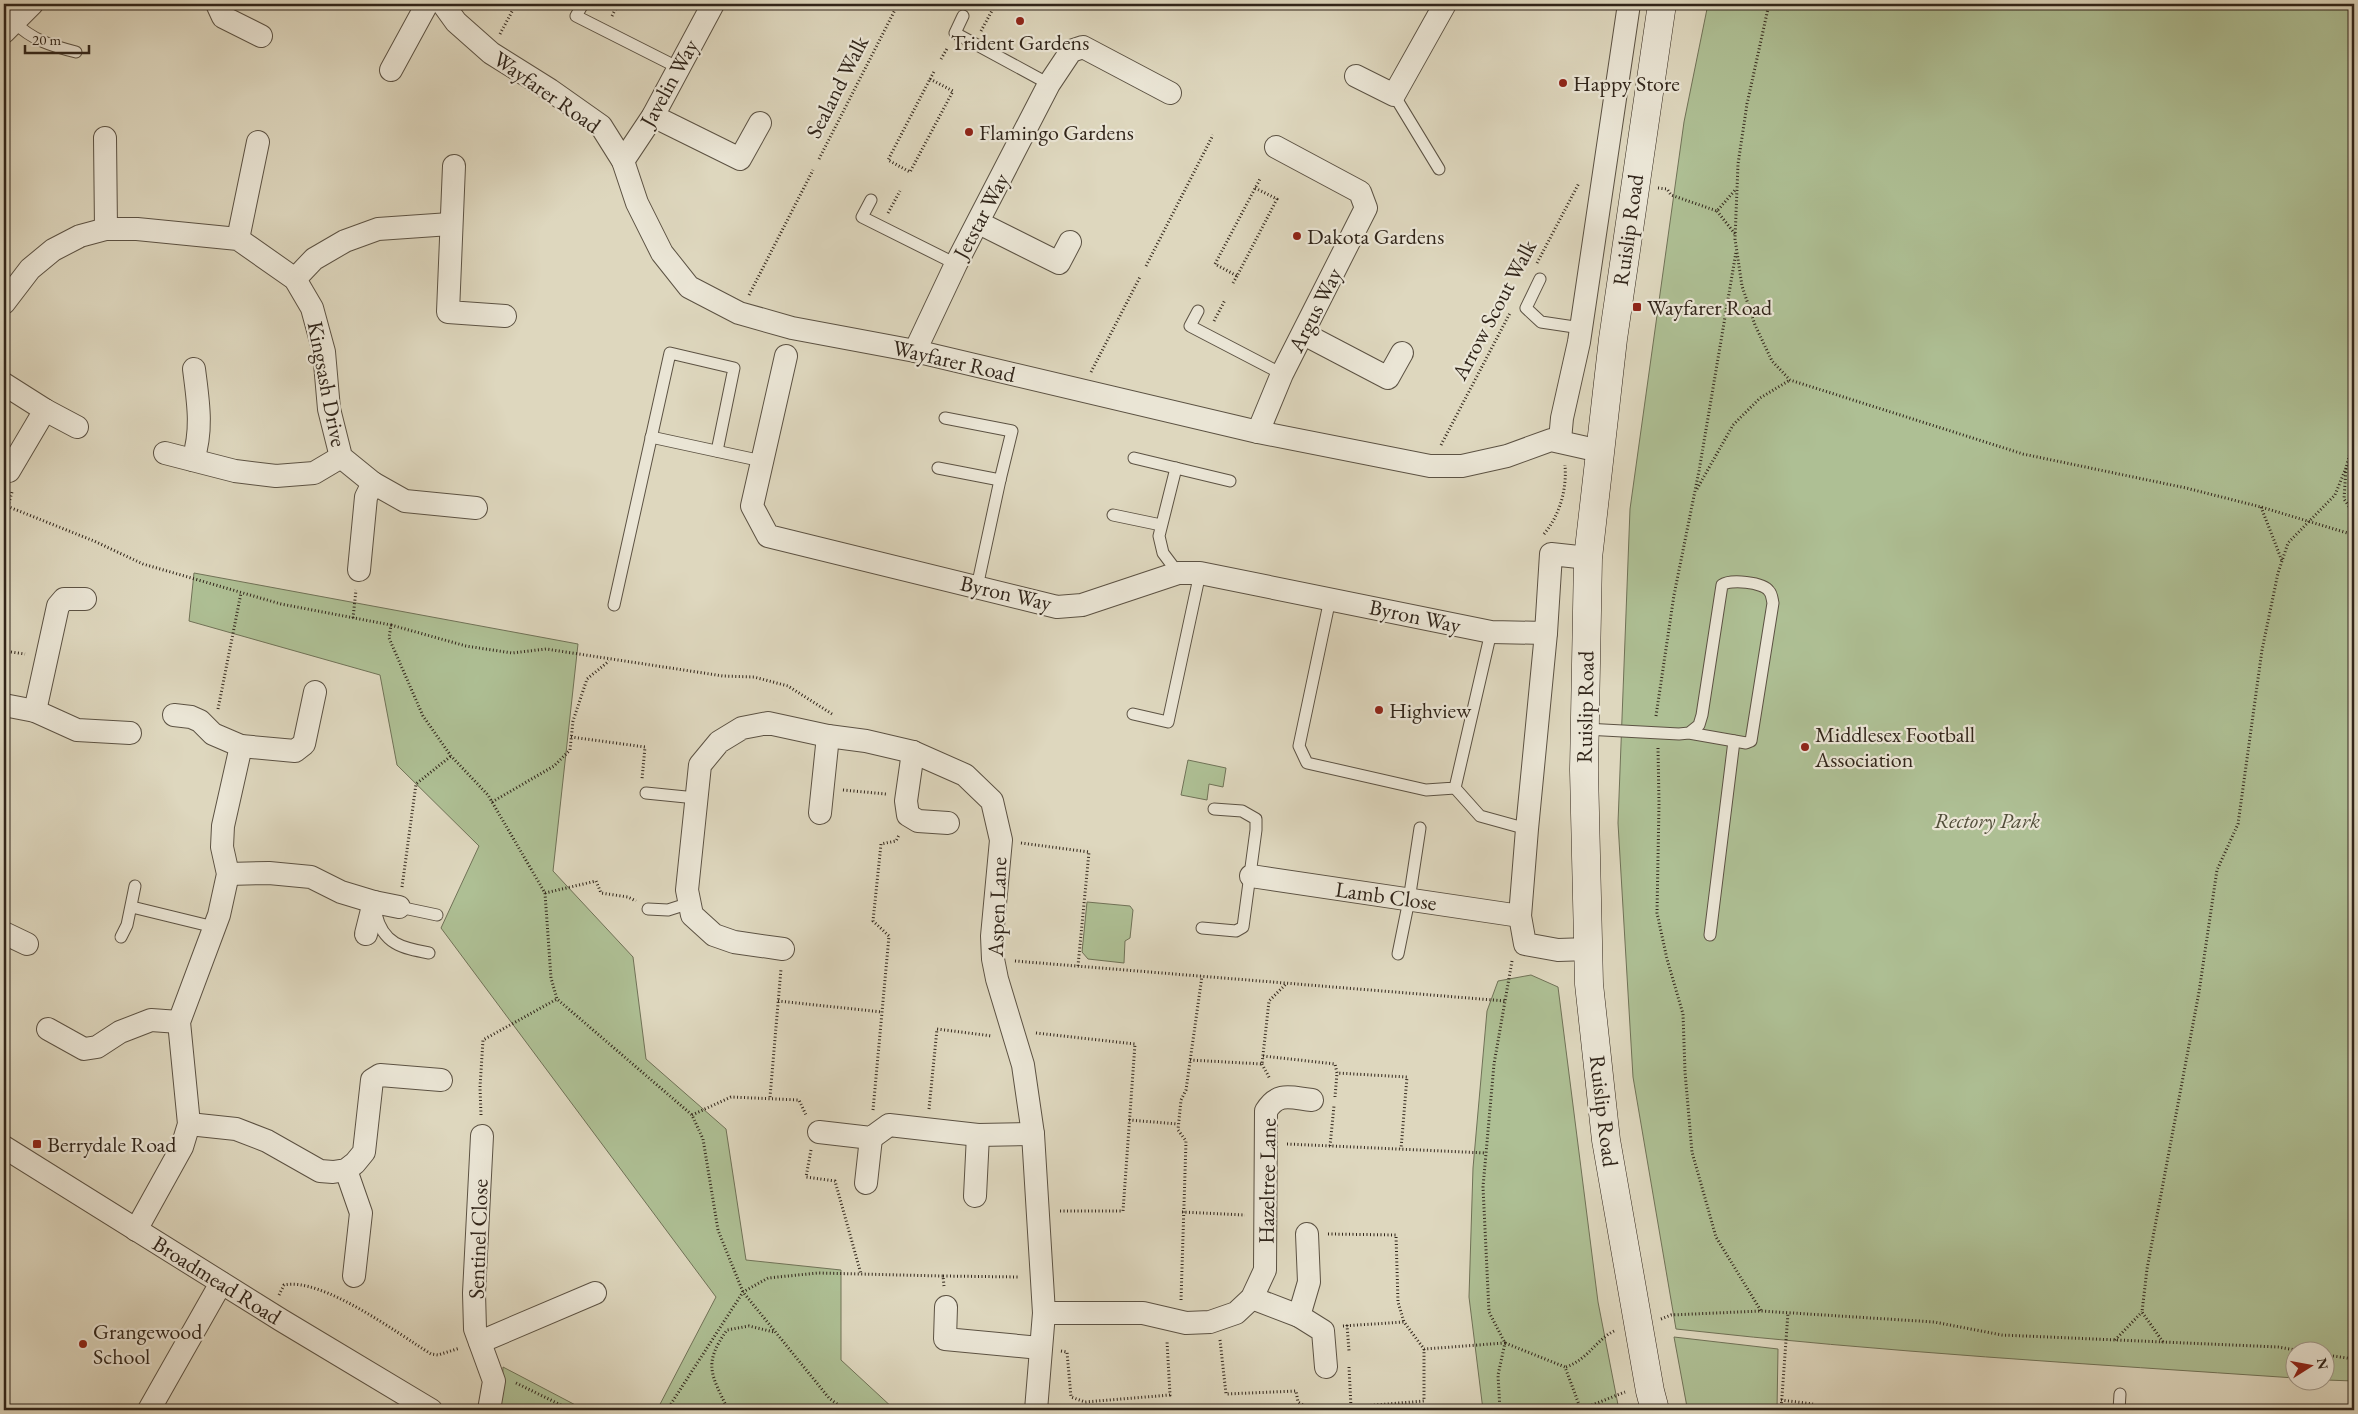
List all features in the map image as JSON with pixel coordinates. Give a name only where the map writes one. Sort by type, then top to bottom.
[{"type":"main road","name":"Ruislip Road","points":[[1655,1410],[1648,1382],[1606,1140],[1590,984],[1584,770],[1588,558],[1613,338],[1662,4]]},
{"type":"street","points":[[9,27],[32,4]]},
{"type":"street","points":[[217,4],[223,17],[261,36]]},
{"type":"street","points":[[391,70],[427,4]]},
{"type":"street","name":"Wayfarer Road","points":[[443,4],[456,22],[491,53],[550,90],[601,126],[623,161],[637,203],[662,253],[689,287],[739,313],[792,328],[915,350],[1258,432],[1430,466],[1462,466],[1507,456],[1542,442],[1560,440],[1600,450]]},
{"type":"street","name":"Javelin Way","points":[[623,161],[653,116],[677,67],[713,4]]},
{"type":"street","points":[[1356,76],[1394,95],[1445,4]]},
{"type":"street","points":[[1560,440],[1562,418],[1581,328],[1629,4]]},
{"type":"street","name":"Jetstar Way","points":[[915,350],[956,264],[979,223],[1049,84],[1071,51],[1083,47],[1170,92]]},
{"type":"street","points":[[653,116],[740,159],[760,123]]},
{"type":"street","points":[[105,138],[106,230]]},
{"type":"street","points":[[238,239],[258,142]]},
{"type":"street","name":"Argus Way","points":[[1258,432],[1282,374],[1304,334],[1366,208],[1360,192],[1276,147]]},
{"type":"street","points":[[454,166],[450,224],[448,312],[505,316]]},
{"type":"street","points":[[979,223],[1059,263],[1070,242]]},
{"type":"street","points":[[295,279],[314,259],[345,241],[378,229],[450,224]]},
{"type":"street","name":"Kingsash Drive","points":[[4,303],[30,269],[53,250],[80,236],[106,230],[137,229],[238,239],[295,279],[312,308],[322,343],[330,408],[341,457],[373,484],[405,501],[476,508]]},
{"type":"street","points":[[1304,334],[1388,378],[1402,353]]},
{"type":"street","name":"Byron Way","points":[[786,356],[752,506],[768,536],[1057,607],[1082,605],[1178,573],[1200,573],[1490,632],[1546,633]]},
{"type":"street","points":[[193,460],[198,444],[201,422],[194,369]]},
{"type":"street","points":[[4,384],[45,410],[77,427]]},
{"type":"street","points":[[9,471],[45,410]]},
{"type":"street","points":[[166,453],[234,471],[276,476],[314,473],[341,457]]},
{"type":"street","points":[[359,570],[366,497],[373,484]]},
{"type":"street","points":[[1588,558],[1551,554],[1546,633],[1520,916],[1526,944],[1558,950],[1588,949]]},
{"type":"street","points":[[35,711],[58,606],[64,599],[85,599]]},
{"type":"street","points":[[174,715],[191,717],[200,721],[213,734],[241,746],[295,750],[304,744],[315,692]]},
{"type":"street","points":[[4,706],[35,711],[77,730],[130,733]]},
{"type":"street","name":"Aspen Lane","points":[[782,948],[734,942],[714,935],[692,915],[688,890],[700,765],[719,742],[742,728],[768,723],[828,736],[866,741],[913,752],[965,775],[992,801],[1001,840],[992,936],[993,960],[1023,1065],[1033,1134],[1044,1313],[1036,1410]]},
{"type":"street","points":[[820,813],[828,736]]},
{"type":"street","points":[[136,1230],[182,1147],[189,1124],[179,1022],[214,928],[228,874],[222,847],[223,826],[241,746]]},
{"type":"street","points":[[913,752],[907,806],[918,821],[948,823]]},
{"type":"street","points":[[228,874],[269,873],[311,878],[341,892],[399,908]]},
{"type":"street","name":"Lamb Close","points":[[1251,876],[1520,916]]},
{"type":"street","points":[[366,934],[374,902]]},
{"type":"street","points":[[4,932],[27,944]]},
{"type":"street","points":[[48,1029],[84,1049],[97,1047],[120,1032],[151,1020],[179,1022]]},
{"type":"street","points":[[189,1124],[236,1129],[267,1141],[320,1171],[346,1170],[364,1152],[372,1080],[380,1075],[440,1080]]},
{"type":"street","name":"Hazeltree Lane","points":[[1044,1313],[1144,1313],[1176,1320],[1202,1322],[1236,1313],[1252,1298],[1265,1270],[1266,1111],[1272,1102],[1279,1097],[1312,1100]]},
{"type":"street","points":[[813,1133],[871,1138],[889,1126],[978,1135],[1033,1134]]},
{"type":"street","points":[[975,1196],[978,1135]]},
{"type":"street","name":"Sentinel Close","points":[[482,1136],[474,1293],[476,1329],[494,1381],[489,1410]]},
{"type":"street","points":[[866,1183],[871,1138]]},
{"type":"street","name":"Broadmead Road","points":[[4,1147],[221,1283],[431,1410]]},
{"type":"street","points":[[346,1170],[361,1213],[354,1276]]},
{"type":"street","name":"Hazeltree Lane","points":[[1299,1316],[1309,1282],[1307,1234]]},
{"type":"street","points":[[149,1410],[221,1283]]},
{"type":"street","points":[[480,1342],[596,1293]]},
{"type":"street","points":[[1252,1298],[1299,1316],[1323,1331],[1326,1367]]},
{"type":"street","points":[[946,1307],[944,1339],[1040,1348]]},
{"type":"lane","points":[[582,4],[576,16],[677,67]]},
{"type":"lane","points":[[963,16],[955,33],[1049,84]]},
{"type":"lane","points":[[9,27],[52,46],[76,52]]},
{"type":"lane","points":[[1394,95],[1439,169]]},
{"type":"lane","points":[[871,200],[862,216],[956,264]]},
{"type":"lane","points":[[1540,279],[1526,308],[1541,322],[1581,328]]},
{"type":"lane","points":[[1198,311],[1190,326],[1282,374]]},
{"type":"lane","points":[[614,605],[670,353],[734,368],[717,451]]},
{"type":"lane","points":[[945,418],[1012,431],[977,587]]},
{"type":"lane","points":[[651,437],[762,461]]},
{"type":"lane","points":[[1134,458],[1230,481]]},
{"type":"lane","points":[[938,468],[1000,480]]},
{"type":"lane","points":[[1176,468],[1159,536],[1163,553],[1178,573]]},
{"type":"lane","points":[[1113,515],[1162,525]]},
{"type":"lane","points":[[1133,714],[1168,722],[1200,573]]},
{"type":"lane","points":[[1585,729],[1689,733],[1746,743],[1751,741],[1773,603],[1769,591],[1765,587],[1738,581],[1722,585],[1702,715],[1699,725],[1689,733]]},
{"type":"lane","points":[[1330,599],[1299,746],[1307,763],[1426,790],[1455,788]]},
{"type":"lane","points":[[1455,788],[1490,632]]},
{"type":"lane","points":[[1710,935],[1734,741]]},
{"type":"lane","points":[[1455,788],[1480,816],[1527,829]]},
{"type":"lane","points":[[646,793],[696,798]]},
{"type":"lane","points":[[1202,928],[1236,932],[1243,928],[1251,876],[1256,819],[1242,811],[1214,809]]},
{"type":"lane","points":[[1398,954],[1409,900],[1420,828]]},
{"type":"lane","points":[[121,937],[127,926],[135,886]]},
{"type":"lane","points":[[374,902],[379,928],[388,938],[404,948],[429,953]]},
{"type":"lane","points":[[648,909],[668,910],[690,903]]},
{"type":"lane","points":[[132,907],[214,928]]},
{"type":"lane","points":[[399,908],[437,915]]},
{"type":"lane","points":[[2119,1410],[2120,1394]]},
{"type":"path","points":[[491,53],[516,4]]},
{"type":"path","name":"Sealand Walk","points":[[819,159],[898,4]]},
{"type":"path","points":[[1769,4],[1747,104],[1738,164],[1736,252],[1742,286],[1755,325],[1772,361],[1790,380],[2023,454],[2186,488],[2261,507],[2354,535]]},
{"type":"path","points":[[975,44],[994,8]]},
{"type":"path","points":[[930,79],[953,91],[909,174],[888,160],[930,79],[936,70]]},
{"type":"path","points":[[1146,266],[1213,135]]},
{"type":"path","name":"Sealand Walk","points":[[739,313],[813,170]]},
{"type":"path","name":"Arrow Scout Walk","points":[[1536,265],[1582,177]]},
{"type":"path","points":[[1237,276],[1215,264],[1260,178]]},
{"type":"path","points":[[1233,282],[1277,200],[1255,188]]},
{"type":"path","points":[[1667,189],[1671,195],[1717,211],[1735,234]]},
{"type":"path","points":[[1717,211],[1736,189]]},
{"type":"path","points":[[881,226],[900,191]]},
{"type":"path","points":[[1736,252],[1694,493],[1674,595],[1656,707],[1659,804],[1657,913],[1667,960],[1684,1014],[1685,1072],[1692,1152],[1716,1237],[1761,1311]]},
{"type":"path","points":[[1082,390],[1140,277]]},
{"type":"path","points":[[1207,335],[1224,300]]},
{"type":"path","name":"Arrow Scout Walk","points":[[1430,466],[1513,309]]},
{"type":"path","points":[[1694,493],[1733,425],[1760,398],[1790,380]]},
{"type":"path","points":[[2115,1340],[2142,1312],[2146,1268],[2199,992],[2217,870],[2238,824],[2262,650],[2282,561],[2288,543],[2335,495],[2346,468],[2354,438]]},
{"type":"path","points":[[2346,468],[2344,499],[2354,514]]},
{"type":"path","points":[[4,520],[5,506],[15,484],[9,471]]},
{"type":"path","points":[[5,506],[94,541],[142,564],[281,604],[391,625],[466,646],[512,653],[546,649],[723,676],[754,677],[788,686],[825,708],[866,741]]},
{"type":"path","points":[[2261,507],[2282,561]]},
{"type":"path","points":[[353,618],[359,570]]},
{"type":"path","points":[[213,734],[241,592]]},
{"type":"path","points":[[391,625],[389,638],[423,716],[451,756],[492,802],[545,893],[551,978],[557,999],[692,1115],[703,1139],[718,1230],[743,1292],[829,1398],[845,1410]]},
{"type":"path","points":[[492,802],[554,766],[570,750],[573,721],[586,680],[609,660]]},
{"type":"path","points":[[571,737],[645,747],[641,792],[646,793]]},
{"type":"path","points":[[399,908],[416,784],[451,756]]},
{"type":"path","points":[[822,788],[907,806],[896,841],[881,844],[873,922],[889,936],[871,1138]]},
{"type":"path","points":[[1001,840],[1089,852],[1078,966]]},
{"type":"path","points":[[545,893],[596,881],[601,894],[628,897],[648,909]]},
{"type":"path","points":[[770,1098],[782,948]]},
{"type":"path","points":[[1500,1410],[1498,1375],[1505,1343],[1489,1312],[1483,1187],[1494,1064],[1512,959]]},
{"type":"path","points":[[993,960],[1505,1001]]},
{"type":"path","points":[[1040,1348],[1067,1352],[1071,1397],[1085,1402],[1170,1395],[1167,1338],[1176,1320],[1181,1300],[1182,1212],[1186,1140],[1178,1130],[1181,1100],[1186,1090],[1202,976]]},
{"type":"path","points":[[1190,1060],[1262,1064],[1269,1001],[1287,983]]},
{"type":"path","points":[[482,1136],[480,1088],[483,1040],[557,999]]},
{"type":"path","points":[[778,1001],[882,1012]]},
{"type":"path","points":[[927,1129],[937,1029],[1004,1038],[1014,1034],[1035,1033],[1135,1044],[1123,1211],[1037,1210]]},
{"type":"path","points":[[1263,1056],[1335,1064],[1337,1073],[1330,1146]]},
{"type":"path","points":[[1337,1073],[1407,1077],[1401,1149]]},
{"type":"path","points":[[692,1115],[732,1098],[799,1100],[813,1133],[806,1177],[835,1182],[860,1274]]},
{"type":"path","points":[[1129,1120],[1179,1124]]},
{"type":"path","points":[[1266,1144],[1486,1153]]},
{"type":"path","points":[[1182,1212],[1265,1216]]},
{"type":"path","points":[[1218,1319],[1226,1394],[1296,1391],[1298,1402],[1312,1410],[1424,1401],[1424,1349],[1404,1322],[1398,1302],[1396,1235],[1307,1234]]},
{"type":"path","points":[[667,1410],[743,1292],[768,1278],[818,1273],[1042,1278]]},
{"type":"path","points":[[943,1276],[946,1307]]},
{"type":"path","points":[[270,1313],[284,1285],[292,1283],[337,1296],[431,1354],[447,1353],[480,1342]]},
{"type":"path","points":[[1667,1318],[1671,1315],[1761,1311],[1788,1312],[1934,1322],[2002,1335],[2286,1348]]},
{"type":"path","points":[[1781,1410],[1788,1312]]},
{"type":"path","points":[[2142,1312],[2163,1342]]},
{"type":"path","points":[[1323,1331],[1347,1325],[1404,1322]]},
{"type":"path","points":[[1347,1325],[1349,1352]]},
{"type":"path","points":[[728,1410],[710,1368],[717,1344],[727,1330],[749,1326],[775,1332]]},
{"type":"path","points":[[1424,1349],[1505,1343],[1566,1367],[1578,1363],[1608,1334],[1624,1327]]},
{"type":"path","points":[[2336,1356],[2354,1359]]},
{"type":"path","points":[[1349,1361],[1351,1407]]},
{"type":"path","points":[[1566,1367],[1582,1410],[1625,1392]]},
{"type":"path","points":[[494,1381],[508,1379],[571,1410]]},
{"type":"path","points":[[1781,1400],[1813,1404]]},
{"type":"green space","name":"Rectory Park","points":[[1708,4],[2354,4],[2354,1381],[2336,1380],[2336,1342],[2286,1342],[2286,1377],[1908,1351],[1676,1329],[1633,1077],[1618,823],[1630,509],[1684,122]]},
{"type":"green space","points":[[194,573],[578,644],[553,871],[633,957],[646,1059],[726,1129],[746,1260],[841,1270],[841,1360],[895,1410],[657,1410],[716,1297],[441,928],[479,846],[397,765],[380,675],[189,621]]},
{"type":"green space","points":[[1188,760],[1226,768],[1223,787],[1209,784],[1207,800],[1181,795]]},
{"type":"green space","points":[[1087,902],[1130,906],[1133,910],[1130,938],[1125,941],[1124,963],[1088,959],[1082,952]]},
{"type":"green space","points":[[1531,975],[1558,987],[1598,1302],[1619,1410],[1483,1410],[1469,1297],[1473,1168],[1487,1011],[1498,981]]},
{"type":"green space","points":[[1674,1337],[1778,1349],[1777,1410],[1697,1410],[1687,1407]]},
{"type":"green space","points":[[503,1367],[585,1410],[501,1410]]},
{"type":"place","name":"Trident Gardens","points":[[1020,21]]},
{"type":"place","name":"Happy Store","points":[[1563,83]]},
{"type":"place","name":"Flamingo Gardens","points":[[969,132]]},
{"type":"place","name":"Dakota Gardens","points":[[1297,236]]},
{"type":"place","name":"Wayfarer Road","points":[[1637,307]]},
{"type":"place","name":"Highview","points":[[1379,710]]},
{"type":"place","name":"Middlesex Football Association","points":[[1805,747]]},
{"type":"place","name":"Berrydale Road","points":[[37,1144]]},
{"type":"place","name":"Grangewood School","points":[[83,1344]]}]
